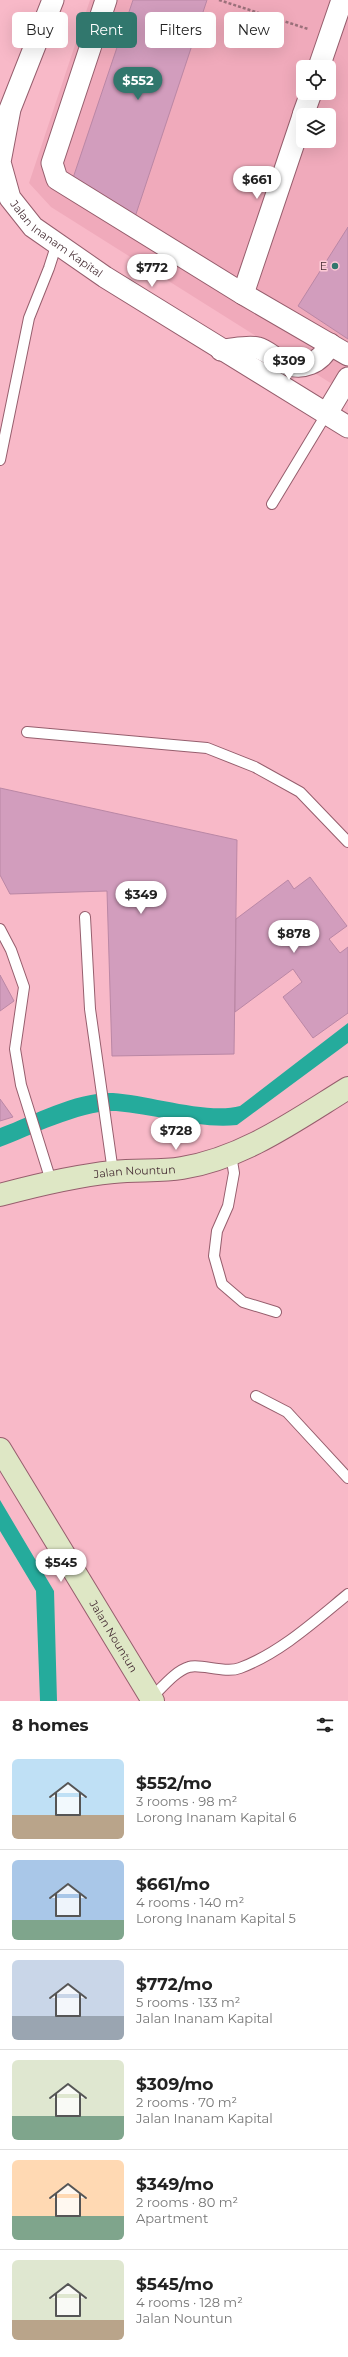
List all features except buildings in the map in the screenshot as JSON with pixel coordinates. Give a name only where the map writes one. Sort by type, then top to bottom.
[{"type":"street","name":"Jalan Inanam Kapital","points":[[53,0],[5,107],[0,162],[10,198],[33,227],[150,307],[348,427]]},
{"type":"street","points":[[106,0],[52,163],[57,179],[243,294],[348,355]]},
{"type":"street","points":[[321,60],[342,0]]},
{"type":"street","points":[[243,294],[296,136]]},
{"type":"street","points":[[221,350],[257,348],[294,366],[306,366],[325,355],[330,344]]},
{"type":"street","points":[[327,413],[348,378]]},
{"type":"street","name":"Jalan Nountun","points":[[0,1195],[51,1181],[113,1172],[183,1168],[230,1154],[262,1141],[348,1088]]},
{"type":"street","name":"Jalan Nountun","points":[[1,1451],[152,1699]]},
{"type":"lane","points":[[0,460],[29,318],[49,268],[57,243]]},
{"type":"lane","points":[[272,504],[327,413]]},
{"type":"lane","points":[[27,732],[207,748],[255,767],[300,792],[348,842]]},
{"type":"lane","points":[[85,917],[90,1009],[104,1118],[113,1172]]},
{"type":"lane","points":[[0,928],[11,950],[24,987],[15,1049],[21,1085],[51,1181]]},
{"type":"lane","points":[[230,1154],[234,1173],[228,1206],[217,1231],[214,1256],[222,1284],[243,1302],[276,1312]]},
{"type":"lane","points":[[256,1396],[287,1412],[348,1478]]},
{"type":"lane","points":[[152,1699],[181,1670],[190,1666],[209,1669],[238,1669],[261,1659],[318,1619],[348,1594]]},
{"type":"path","points":[[219,0],[330,36]]},
{"type":"shaded area","points":[[90,0],[348,0],[348,394],[51,207],[29,183],[76,42],[76,48],[137,48],[137,12],[86,12]]},
{"type":"shaded area","points":[[348,1023],[348,1043],[237,1125],[207,1125],[131,1113],[103,1111],[73,1118],[0,1147],[0,1128],[55,1105],[84,1096],[113,1093],[212,1108],[240,1106]]},
{"type":"shaded area","points":[[0,1500],[54,1591],[57,1701],[40,1701],[36,1591],[0,1531]]},
{"type":"place","name":"E","points":[[335,266]]}]
